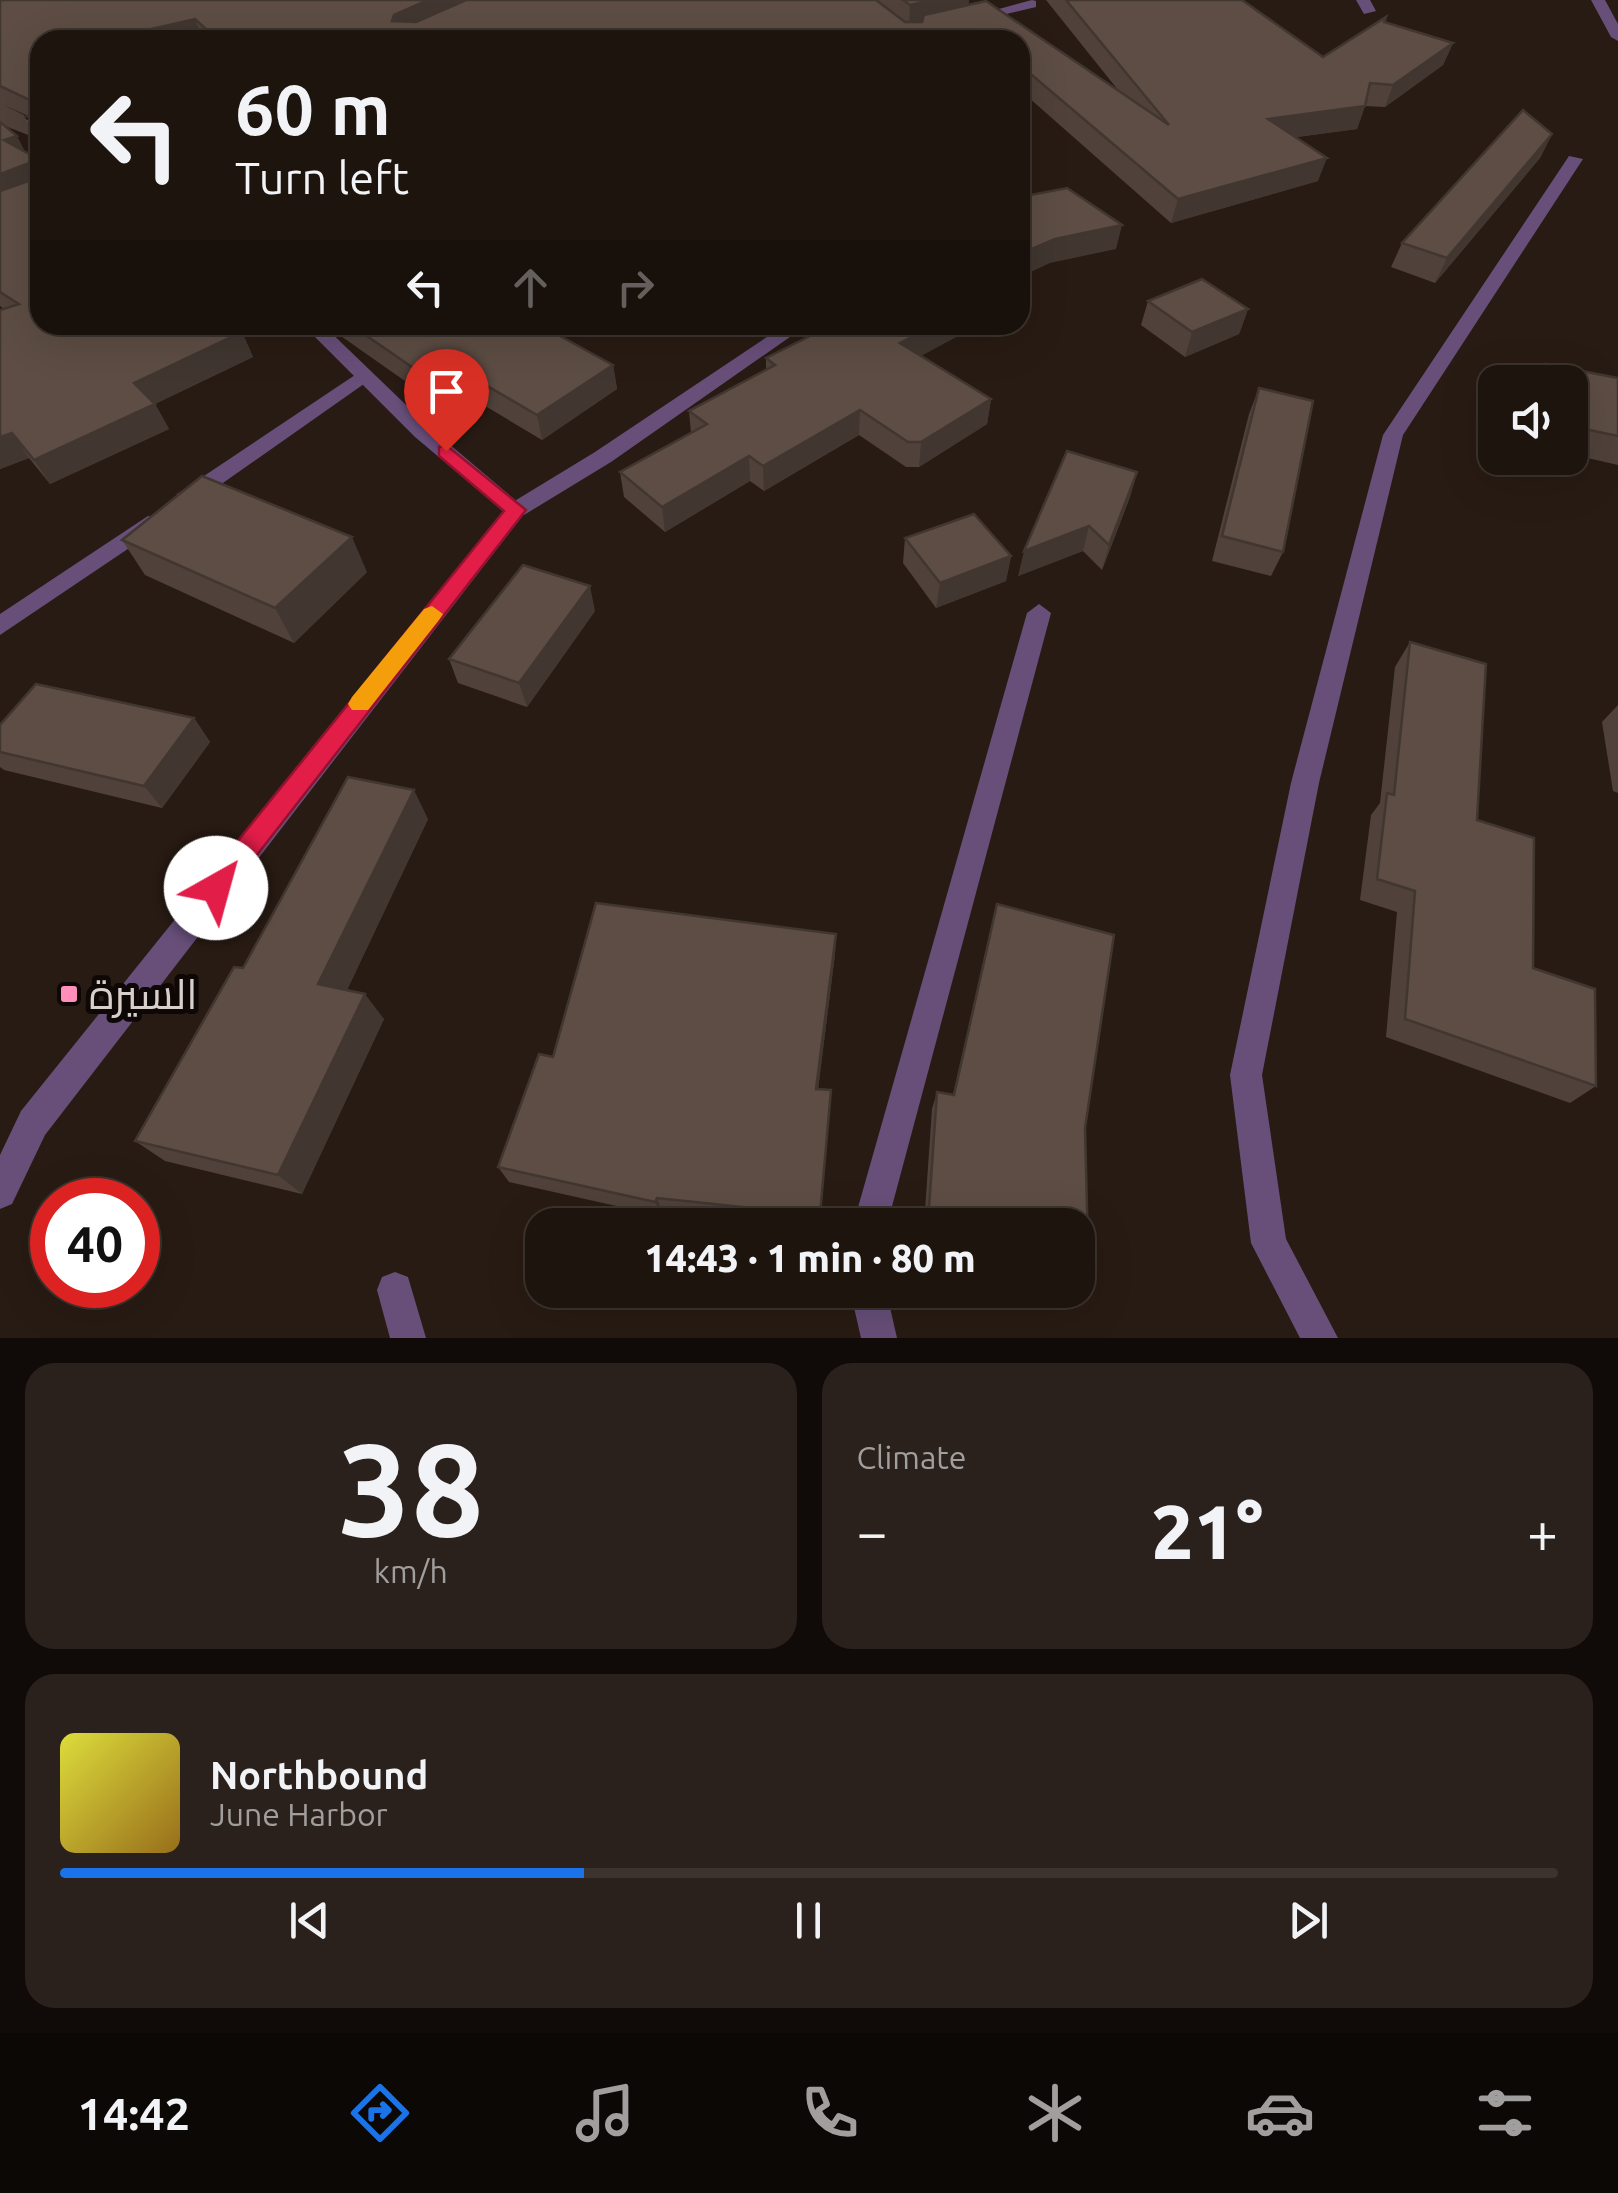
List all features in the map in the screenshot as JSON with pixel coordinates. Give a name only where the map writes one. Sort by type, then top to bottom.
[{"type":"street","points":[[1598,0],[1618,38]]},
{"type":"street","points":[[1320,1338],[1268,1243],[1246,1075],[1304,783],[1393,435],[1575,159]]},
{"type":"street","points":[[322,335],[422,432],[516,510]]},
{"type":"street","points":[[0,1192],[33,1122],[516,510],[602,458],[783,335]]},
{"type":"street","points":[[0,626],[364,375]]},
{"type":"street","points":[[875,1208],[1039,613]]},
{"type":"street","points":[[395,1290],[408,1338]]},
{"type":"street","points":[[872,1308],[879,1338]]},
{"type":"lane","points":[[959,21],[1032,4]]},
{"type":"lane","points":[[0,111],[30,127]]},
{"type":"building","points":[[0,0],[428,0],[394,15],[392,21],[416,22],[466,0],[876,0],[905,22],[922,22],[924,15],[986,1],[1029,30],[207,30],[195,19],[147,30],[30,30],[30,100],[0,86]]},
{"type":"building","points":[[903,0],[932,0],[910,5]]},
{"type":"building","points":[[1066,0],[1242,0],[1323,57],[1386,17],[1384,22],[1453,43],[1393,85],[1370,83],[1365,106],[1268,119],[1327,158],[1178,199],[1030,73],[1030,31],[1169,125]]},
{"type":"building","points":[[1523,110],[1552,134],[1447,258],[1402,243]]},
{"type":"building","points":[[0,122],[17,136],[4,140],[30,154],[30,335],[236,335],[134,383],[155,404],[34,460],[12,433],[0,437],[0,310],[19,304],[0,292],[0,191],[28,181],[29,163],[0,174]]},
{"type":"building","points":[[1067,188],[1122,225],[1055,239],[1030,250],[1030,195]]},
{"type":"building","points":[[1202,279],[1248,309],[1192,332],[1148,301]]},
{"type":"building","points":[[366,335],[558,335],[613,365],[537,415],[448,363],[425,376]]},
{"type":"building","points":[[812,335],[915,335],[900,343],[991,399],[921,442],[908,442],[860,410],[763,466],[749,456],[662,507],[620,472],[707,424],[689,411],[775,365],[766,358]]},
{"type":"building","points":[[1588,372],[1618,378],[1618,436],[1588,430]]},
{"type":"building","points":[[1259,388],[1313,401],[1283,552],[1222,536]]},
{"type":"building","points":[[1067,451],[1137,472],[1109,545],[1089,526],[1024,551]]},
{"type":"building","points":[[202,476],[352,537],[275,608],[122,540]]},
{"type":"building","points":[[974,514],[1011,556],[940,583],[905,538]]},
{"type":"building","points":[[523,565],[590,586],[519,683],[449,659]]},
{"type":"building","points":[[1410,642],[1486,664],[1477,820],[1534,838],[1533,968],[1595,989],[1596,1086],[1405,1019],[1415,891],[1377,879],[1387,793],[1394,795]]},
{"type":"building","points":[[36,684],[194,718],[144,786],[0,752],[0,725]]},
{"type":"building","points":[[348,777],[414,790],[318,984],[365,994],[278,1175],[135,1141],[234,967],[243,968]]},
{"type":"building","points":[[596,903],[836,934],[816,1089],[831,1090],[821,1208],[753,1208],[657,1198],[655,1202],[498,1167],[539,1054],[553,1057]]},
{"type":"building","points":[[997,904],[1114,935],[1085,1128],[1087,1208],[929,1208],[937,1092],[954,1095]]},
{"type":"slow traffic","points":[[360,704],[432,614]]},
{"type":"place","name":"السيرة","points":[[69,994]]},
{"type":"route","points":[[216,888],[516,510],[446,451]]}]
